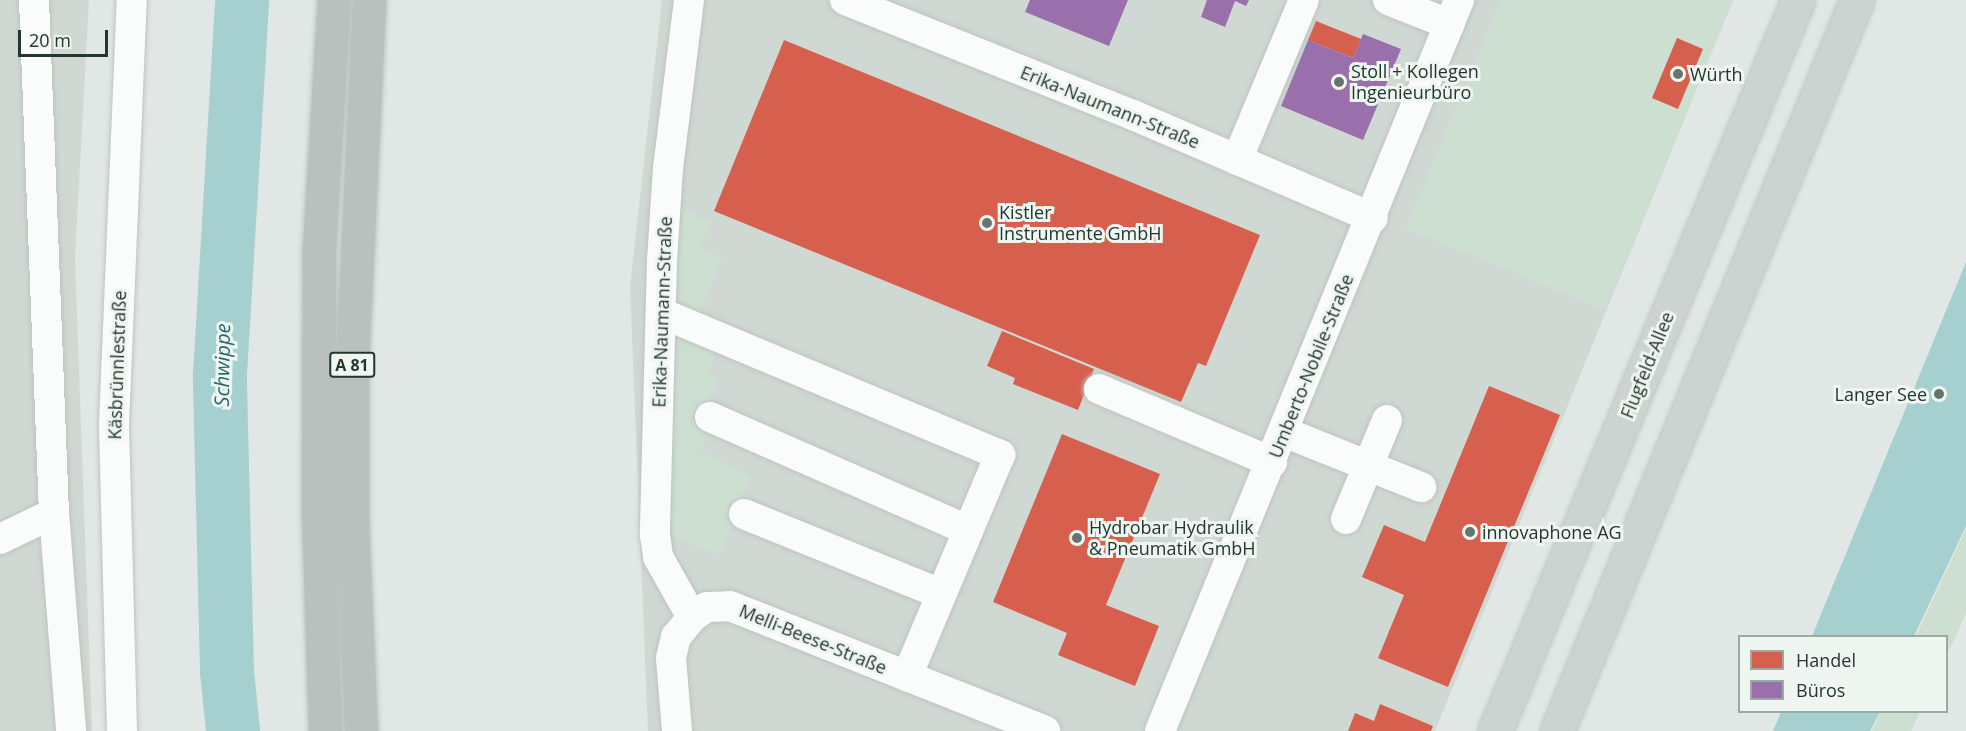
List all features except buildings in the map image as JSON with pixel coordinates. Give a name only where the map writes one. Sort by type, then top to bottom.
[{"type":"highway","name":"A 81","points":[[325,731],[317,490],[319,249],[334,0]]},
{"type":"highway","name":"A 81","points":[[361,731],[352,523],[352,363],[369,0]]},
{"type":"main road","name":"Flugfeld-Allee","points":[[1496,731],[1798,0]]},
{"type":"main road","points":[[1557,731],[1857,0]]},
{"type":"street","points":[[34,0],[54,513],[71,731]]},
{"type":"street","name":"Käsbrünnlestraße","points":[[122,731],[114,424],[132,0]]},
{"type":"street","name":"Erika-Naumann-Straße","points":[[689,0],[668,168],[661,313],[655,534],[658,557],[692,617]]},
{"type":"street","name":"Erika-Naumann-Straße","points":[[845,0],[1373,218]]},
{"type":"street","points":[[1237,160],[1304,0]]},
{"type":"street","points":[[1388,0],[1454,12]]},
{"type":"street","name":"Umberto-Nobile-Straße","points":[[1160,731],[1373,218],[1454,12]]},
{"type":"street","points":[[661,313],[1000,455],[907,676]]},
{"type":"street","points":[[1099,388],[1272,462]]},
{"type":"street","points":[[710,417],[968,530]]},
{"type":"street","points":[[1346,519],[1387,420]]},
{"type":"street","points":[[1284,432],[1421,487]]},
{"type":"street","points":[[0,539],[54,513]]},
{"type":"street","points":[[744,514],[941,594]]},
{"type":"street","name":"Melli-Beese-Straße","points":[[692,617],[707,607],[730,606],[1045,731]]},
{"type":"street","points":[[677,731],[671,658],[676,637],[692,617]]},
{"type":"shaded area","points":[[0,0],[89,0],[75,258],[92,731],[0,731]]},
{"type":"shaded area","points":[[662,0],[1733,0],[1435,731],[648,731],[630,287]]},
{"type":"green space","points":[[1501,0],[1733,0],[1605,310],[1406,228]]},
{"type":"green space","points":[[675,206],[711,223],[699,250],[722,258],[700,312],[669,298]]},
{"type":"green space","points":[[680,337],[717,351],[708,374],[719,379],[696,425],[709,431],[700,451],[751,477],[719,555],[663,532],[666,382]]},
{"type":"green space","points":[[1966,529],[1966,613],[1948,653],[1948,635],[1916,635]]},
{"type":"green space","points":[[1881,713],[1920,713],[1911,731],[1872,731]]},
{"type":"water","name":"Langer See","points":[[1966,262],[1966,526],[1914,635],[1812,635]]},
{"type":"water","points":[[1781,713],[1879,713],[1870,731],[1773,731]]},
{"type":"waterway","name":"Schwippe","points":[[233,731],[227,671],[220,374],[242,0]]},
{"type":"place","name":"Würth","points":[[1678,74]]},
{"type":"place","name":"Stoll + Kollegen Ingenieurbüro","points":[[1339,82]]},
{"type":"place","name":"Kistler Instrumente GmbH","points":[[987,223]]},
{"type":"place","name":"Langer See","points":[[1939,394]]},
{"type":"place","name":"innovaphone AG","points":[[1470,532]]},
{"type":"place","name":"Hydrobar Hydraulik & Pneumatik GmbH","points":[[1077,538]]}]
